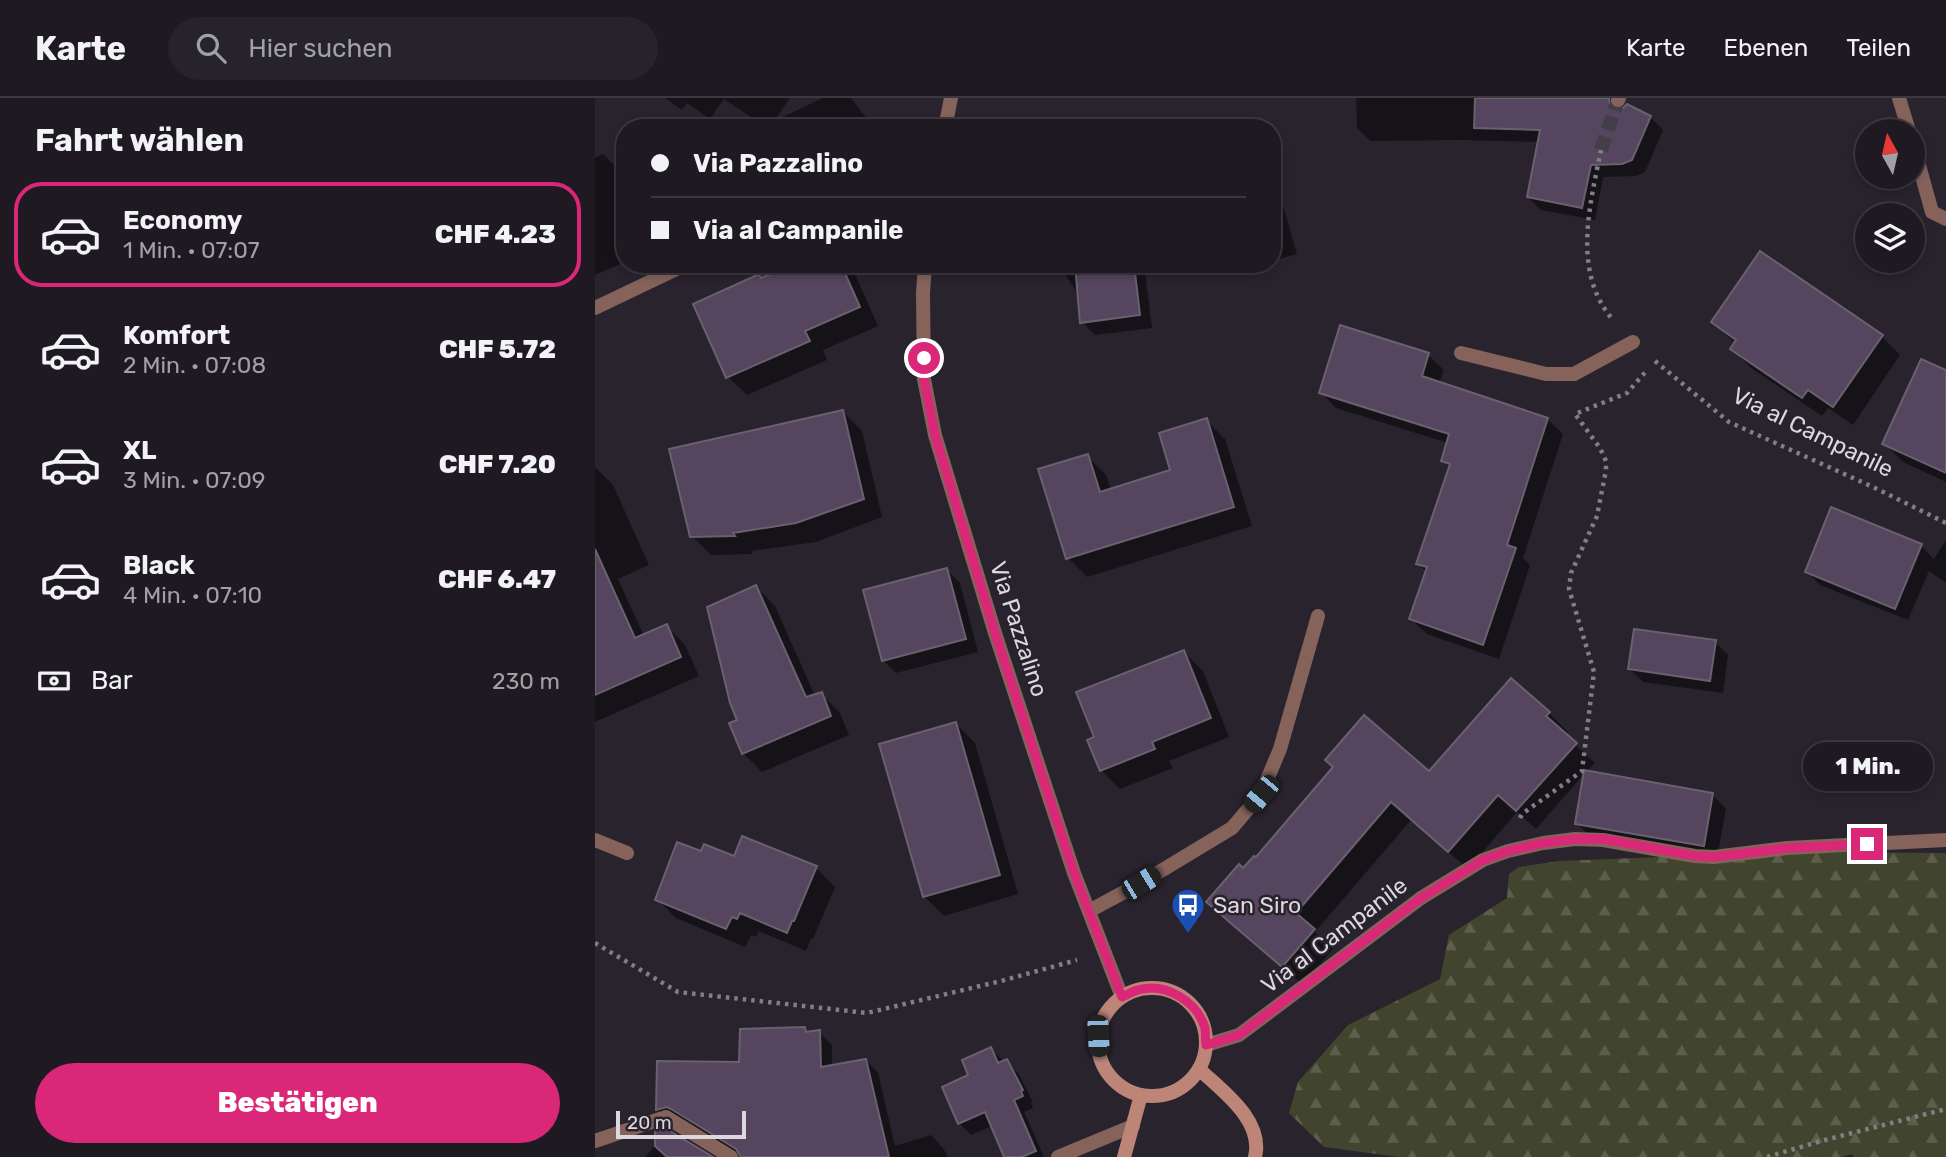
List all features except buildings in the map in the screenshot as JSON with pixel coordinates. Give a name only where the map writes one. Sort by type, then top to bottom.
[{"type":"main road","points":[[1155,988],[1172,992],[1198,1013],[1205,1028],[1206,1045],[1199,1069],[1188,1082],[1174,1091],[1158,1096],[1140,1095],[1113,1079],[1104,1067],[1098,1036],[1111,1008],[1122,997],[1138,990],[1155,988]]},
{"type":"main road","points":[[1199,1069],[1242,1110],[1256,1139],[1255,1157]]},
{"type":"main road","points":[[1124,1157],[1140,1095]]},
{"type":"street","points":[[947,119],[951,98]]},
{"type":"street","points":[[1899,98],[1905,119]]},
{"type":"street","points":[[1925,185],[1933,212],[1946,219]]},
{"type":"street","points":[[595,307],[668,273]]},
{"type":"street","name":"Via Pazzalino","points":[[924,273],[924,379],[935,435],[995,633],[1074,873],[1122,997]]},
{"type":"street","points":[[1461,353],[1546,374],[1574,373],[1633,342]]},
{"type":"street","points":[[1089,911],[1232,828],[1261,794],[1280,749],[1318,616]]},
{"type":"street","name":"Via al Campanile","points":[[1206,1045],[1239,1035],[1421,898],[1483,860],[1508,851],[1543,843],[1603,839],[1714,857],[1787,848],[1946,840]]},
{"type":"street","points":[[595,840],[627,853]]},
{"type":"street","points":[[595,1141],[666,1117],[731,1157]]},
{"type":"street","points":[[1058,1157],[1133,1126]]},
{"type":"path","name":"Via al Campanile","points":[[1601,149],[1589,214],[1589,272],[1610,317],[1633,342],[1729,422],[1946,523]]},
{"type":"path","points":[[1508,851],[1522,814],[1582,771],[1594,672],[1569,581],[1597,516],[1606,461],[1600,448],[1575,414],[1627,393],[1655,361]]},
{"type":"path","points":[[595,943],[678,992],[867,1013],[1104,953]]},
{"type":"path","points":[[1767,1157],[1946,1109]]},
{"type":"green space","points":[[1786,852],[1946,853],[1946,1157],[1854,1157],[1852,1154],[1842,1157],[1399,1157],[1324,1147],[1289,1113],[1298,1082],[1348,1025],[1440,979],[1449,935],[1507,898],[1509,874],[1519,867],[1559,861]]},
{"type":"tunnel","points":[[1601,150],[1618,100]]},
{"type":"place","name":"San Siro","points":[[1188,935]]},
{"type":"route","points":[[924,358],[924,379],[935,435],[995,633],[1074,873],[1122,997],[1138,990],[1155,988],[1172,992],[1198,1013],[1205,1028],[1206,1045],[1239,1035],[1421,898],[1483,860],[1508,851],[1575,839],[1603,839],[1714,857],[1787,848],[1867,844]]}]
